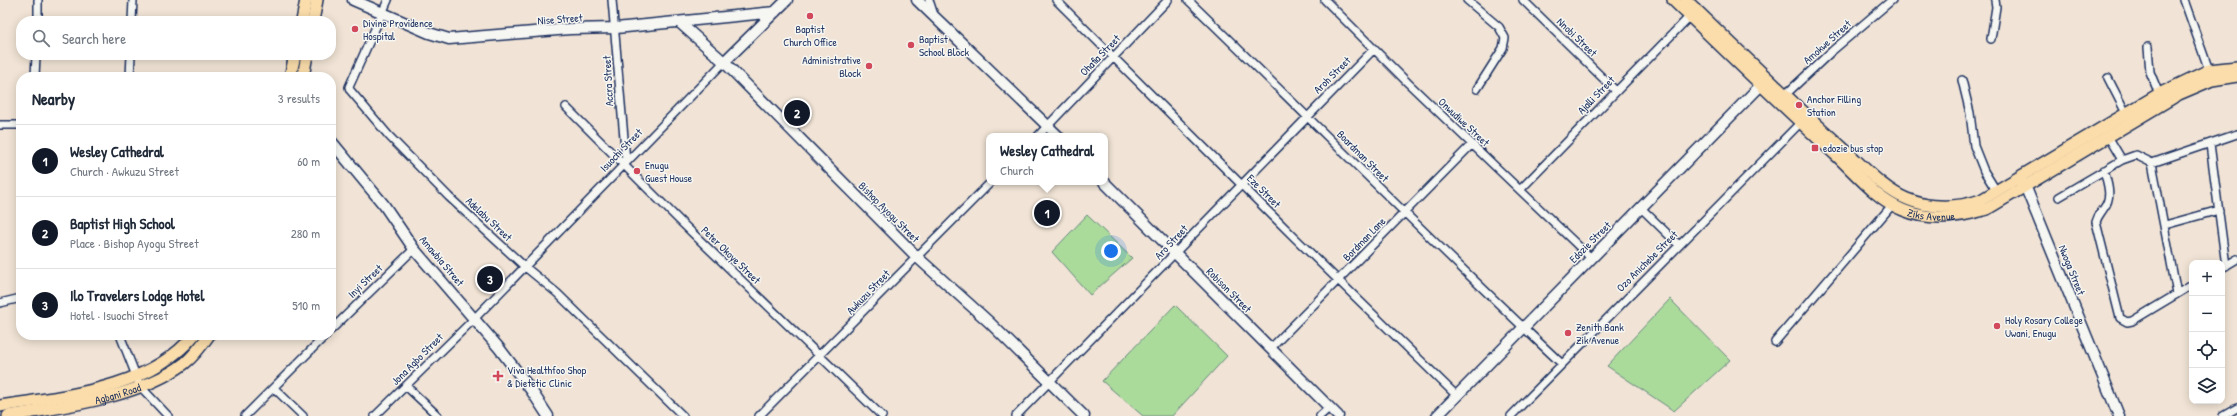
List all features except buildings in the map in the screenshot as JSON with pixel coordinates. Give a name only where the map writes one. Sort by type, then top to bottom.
[{"type":"main road","points":[[303,16],[306,0]]},
{"type":"main road","points":[[314,16],[317,0]]},
{"type":"main road","name":"Nise Street","points":[[353,0],[384,12],[429,33],[449,39],[570,29],[616,28],[680,23],[775,12]]},
{"type":"main road","name":"Isuochi Street","points":[[724,62],[787,0]]},
{"type":"main road","points":[[917,0],[1055,133]]},
{"type":"main road","name":"Ziks Avenue","points":[[1672,0],[1693,14],[1804,119],[1876,192],[1903,210],[1917,214],[1963,216],[1987,209],[2026,188],[2108,138],[2159,94],[2237,67]]},
{"type":"main road","name":"Ziks Avenue","points":[[1686,0],[1693,14]]},
{"type":"main road","name":"Bishop Ayogu Street","points":[[680,23],[724,62],[917,257],[990,322],[1084,416]]},
{"type":"main road","points":[[291,72],[294,60]]},
{"type":"main road","points":[[304,72],[306,60]]},
{"type":"main road","name":"Ziks Avenue","points":[[1804,119],[1874,176],[1906,199],[1922,204],[1944,206],[1971,204],[1997,192],[2019,178],[2179,94],[2211,75],[2237,76]]},
{"type":"main road","name":"Edozie Street","points":[[1437,416],[1764,81]]},
{"type":"main road","name":"Amawbia Street","points":[[336,147],[384,205],[414,249],[474,318],[532,390],[548,416]]},
{"type":"main road","name":"Nwoga Street","points":[[2019,178],[2026,188],[2119,416]]},
{"type":"main road","name":"Robison Street","points":[[1107,185],[1338,416]]},
{"type":"main road","name":"Agbani Road","points":[[0,406],[74,394],[105,386],[134,376],[169,358],[189,340]]},
{"type":"main road","name":"Agbani Road","points":[[8,416],[93,400],[140,386],[174,370],[186,362],[195,354],[205,340]]},
{"type":"street","points":[[38,0],[38,16]]},
{"type":"street","points":[[132,16],[133,0]]},
{"type":"street","points":[[384,12],[388,0]]},
{"type":"street","name":"Accra Street","points":[[612,0],[616,28],[625,163]]},
{"type":"street","points":[[929,0],[936,19]]},
{"type":"street","name":"Eze Street","points":[[1056,0],[1457,396]]},
{"type":"street","name":"Ohafia Street","points":[[1048,126],[1168,0]]},
{"type":"street","name":"Boardman Street","points":[[1188,0],[1523,328],[1562,364]]},
{"type":"street","name":"Onwudiwe Street","points":[[1324,0],[1373,50],[1591,258]]},
{"type":"street","points":[[1467,0],[1499,27],[1505,38],[1504,48],[1477,89]]},
{"type":"street","name":"Nnobi Street","points":[[1523,0],[1615,90]]},
{"type":"street","name":"Amokwe Street","points":[[1782,98],[1832,51],[1892,0]]},
{"type":"street","points":[[1991,39],[1996,7],[1995,0]]},
{"type":"street","points":[[2184,0],[2211,75]]},
{"type":"street","name":"Adelabu Street","points":[[384,12],[349,87],[350,90],[388,136],[449,197],[524,266],[557,293],[683,416]]},
{"type":"street","name":"Ajalli Street","points":[[1520,190],[1615,90],[1693,14]]},
{"type":"street","points":[[2148,47],[2151,76],[2159,94]]},
{"type":"street","name":"Aroh Street","points":[[1308,116],[1373,50]]},
{"type":"street","points":[[36,60],[36,72]]},
{"type":"street","points":[[130,72],[131,60]]},
{"type":"street","name":"Isuochi Street","points":[[474,318],[724,62]]},
{"type":"street","points":[[2108,78],[2129,119]]},
{"type":"street","points":[[1962,80],[1970,113],[1974,146],[1984,171],[1997,192]]},
{"type":"street","name":"Peter Okoye Street","points":[[566,107],[625,163],[882,416]]},
{"type":"street","name":"Aro Street","points":[[1016,416],[1176,254],[1241,184],[1308,116]]},
{"type":"street","name":"Ozo Anichebe Street","points":[[1511,416],[1804,119]]},
{"type":"street","points":[[0,125],[16,125]]},
{"type":"street","points":[[1041,133],[1048,126]]},
{"type":"street","points":[[2059,197],[2122,160],[2136,155],[2152,163],[2237,134]]},
{"type":"street","points":[[2108,138],[2122,160]]},
{"type":"street","name":"Bordman Lane","points":[[1271,348],[1472,144]]},
{"type":"street","points":[[2210,144],[2219,210],[2223,260]]},
{"type":"street","points":[[2152,163],[2177,294]]},
{"type":"street","points":[[2104,170],[2110,193],[2109,200],[2098,216],[2096,222],[2120,318],[2124,322],[2132,321],[2189,288]]},
{"type":"street","name":"Awkuzu Street","points":[[759,416],[988,185]]},
{"type":"street","points":[[1775,342],[1893,204]]},
{"type":"street","points":[[1641,208],[1679,245]]},
{"type":"street","points":[[2165,225],[2219,210]]},
{"type":"street","name":"Inyi Street","points":[[336,325],[414,249]]},
{"type":"street","points":[[2225,266],[2237,259]]},
{"type":"street","points":[[0,303],[16,299]]},
{"type":"street","name":"Jona Agbo Street","points":[[375,416],[474,318]]},
{"type":"street","points":[[122,340],[134,376],[140,386],[168,416]]},
{"type":"street","points":[[245,416],[321,340]]},
{"type":"street","points":[[406,386],[438,416]]},
{"type":"street","points":[[274,388],[303,416]]},
{"type":"street","points":[[1320,416],[1329,408]]},
{"type":"street","points":[[2223,416],[2237,408]]},
{"type":"green space","points":[[1087,215],[1132,258],[1090,295],[1052,252]]},
{"type":"green space","points":[[1670,299],[1730,360],[1674,411],[1607,366]]},
{"type":"green space","points":[[1175,305],[1227,356],[1172,416],[1143,416],[1102,381]]},
{"type":"place","name":"Baptist Church Office","points":[[810,16]]},
{"type":"place","name":"Divine Providence Hospital","points":[[355,29]]},
{"type":"place","name":"Baptist School Block","points":[[911,45]]},
{"type":"place","name":"Administrative Block","points":[[869,66]]},
{"type":"place","name":"Anchor Filling Station","points":[[1799,105]]},
{"type":"place","name":"Baptist High School","points":[[797,113]]},
{"type":"place","name":"edozie bus stop","points":[[1815,148]]},
{"type":"place","name":"Enugu Guest House","points":[[637,171]]},
{"type":"place","name":"Wesley Cathedral","points":[[1047,213]]},
{"type":"place","name":"Ilo Travelers Lodge Hotel","points":[[490,279]]},
{"type":"place","name":"Holy Rosary College Uwani, Enugu","points":[[1997,326]]},
{"type":"place","name":"Zenith Bank Zik Avenue","points":[[1568,333]]},
{"type":"place","name":"Viva Healthfoo Shop & Dietetic Clinic","points":[[498,376]]}]
